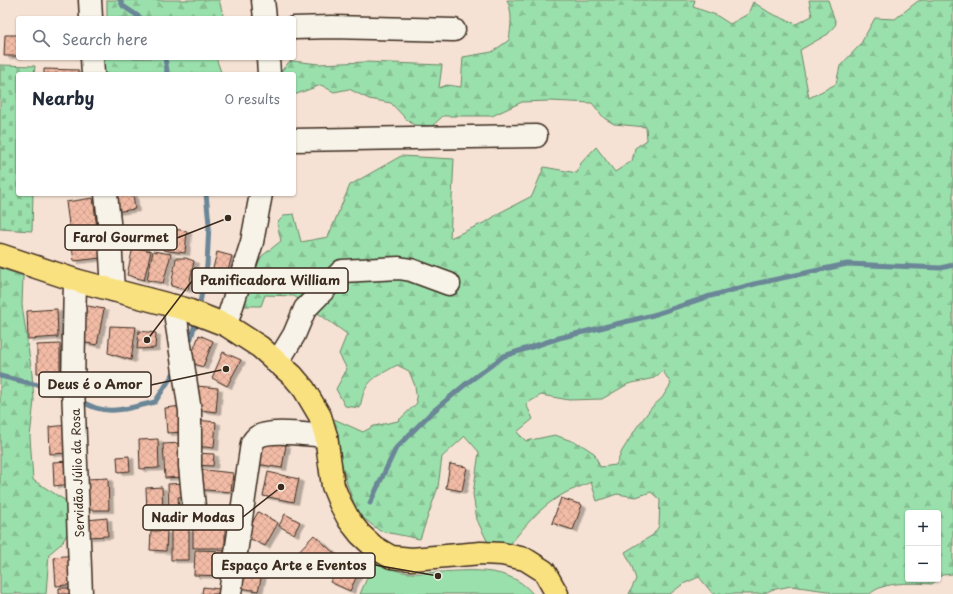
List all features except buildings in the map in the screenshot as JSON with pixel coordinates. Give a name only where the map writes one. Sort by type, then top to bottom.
[{"type":"main road","points":[[0,255],[75,280],[188,311],[226,325],[260,347],[293,376],[304,390],[320,416],[326,436],[332,486],[340,503],[357,529],[374,547],[391,557],[412,559],[481,553],[502,554],[525,559],[544,571],[557,594]]},
{"type":"street","points":[[90,0],[91,16]]},
{"type":"street","points":[[263,0],[265,16]]},
{"type":"street","points":[[296,28],[332,27],[454,30]]},
{"type":"street","points":[[92,60],[93,72]]},
{"type":"street","points":[[268,60],[270,72]]},
{"type":"street","points":[[296,140],[536,136]]},
{"type":"street","points":[[106,196],[113,290]]},
{"type":"street","points":[[226,325],[252,242],[261,196]]},
{"type":"street","points":[[277,363],[294,335],[305,309],[342,271],[400,268],[411,270],[449,284]]},
{"type":"street","name":"Servidão Júlio da Rosa","points":[[75,280],[73,386],[81,594]]},
{"type":"street","points":[[188,311],[179,334],[190,411],[190,466],[195,517]]},
{"type":"street","points":[[230,594],[252,443],[256,438],[266,434],[276,433],[326,436]]},
{"type":"green space","points":[[107,0],[219,0],[223,14],[222,16],[107,16]]},
{"type":"green space","points":[[507,0],[695,0],[693,7],[716,15],[730,24],[748,14],[753,2],[770,13],[796,24],[812,16],[809,0],[828,0],[836,24],[828,34],[800,50],[809,98],[836,84],[840,66],[860,45],[875,18],[895,19],[918,1],[953,0],[953,574],[941,576],[941,510],[905,510],[905,582],[934,582],[932,584],[908,583],[891,585],[876,590],[870,594],[833,594],[827,591],[791,586],[771,590],[763,594],[713,594],[699,577],[683,584],[670,594],[629,594],[636,579],[625,552],[653,535],[659,526],[660,500],[651,492],[636,497],[617,494],[597,501],[591,482],[571,490],[545,506],[526,525],[509,546],[491,549],[477,520],[473,494],[479,452],[465,436],[442,457],[438,487],[420,539],[380,531],[358,514],[347,484],[332,428],[334,419],[363,432],[374,426],[398,421],[417,403],[415,386],[409,371],[397,365],[371,381],[362,398],[360,408],[345,406],[336,389],[347,369],[339,354],[347,334],[294,296],[265,295],[261,306],[237,306],[252,273],[262,256],[281,241],[277,223],[285,215],[294,214],[301,242],[328,237],[350,185],[401,156],[454,159],[450,238],[488,221],[499,213],[532,196],[544,167],[577,173],[581,163],[596,147],[615,172],[632,161],[635,148],[647,140],[646,127],[614,124],[604,118],[592,103],[549,101],[522,102],[492,116],[443,116],[432,126],[414,125],[391,103],[369,99],[349,89],[334,92],[321,85],[296,94],[296,72],[281,72],[289,62],[293,61],[319,64],[366,62],[442,65],[439,88],[447,85],[461,87],[463,57],[492,52],[509,40],[511,20]],"holes":[[[663,371],[671,384],[662,398],[652,407],[622,451],[616,465],[600,467],[594,453],[580,444],[555,435],[526,441],[517,432],[533,419],[526,404],[541,395],[569,400],[602,399],[628,384],[654,378]]]},
{"type":"green space","points":[[100,60],[217,60],[221,72],[97,72]]},
{"type":"green space","points":[[0,65],[35,66],[34,72],[16,72],[16,196],[33,196],[32,231],[0,229]]},
{"type":"green space","points":[[0,268],[23,276],[22,305],[32,374],[34,400],[30,437],[33,480],[71,504],[71,527],[62,543],[49,554],[46,594],[0,594]]},
{"type":"green space","points":[[374,562],[408,573],[461,571],[493,572],[508,576],[521,583],[533,594],[360,594]]},
{"type":"waterway","points":[[120,0],[123,6],[138,16]]},
{"type":"waterway","points":[[165,60],[167,72]]},
{"type":"waterway","points":[[199,308],[207,265],[209,224],[206,196]]},
{"type":"waterway","points":[[370,503],[396,448],[430,414],[467,383],[504,356],[559,338],[653,315],[707,297],[754,284],[847,264],[941,268],[953,265]]},
{"type":"waterway","points":[[187,346],[196,320]]},
{"type":"waterway","points":[[79,401],[103,410],[126,409],[155,402],[177,368]]},
{"type":"waterway","points":[[0,376],[38,385],[67,396]]},
{"type":"place","name":"Farol Gourmet","points":[[228,218]]},
{"type":"place","name":"Panificadora William","points":[[147,340]]},
{"type":"place","name":"Deus é o Amor","points":[[226,369]]},
{"type":"place","name":"Nadir Modas","points":[[281,487]]},
{"type":"place","name":"Espaço Arte e Eventos","points":[[438,576]]}]
